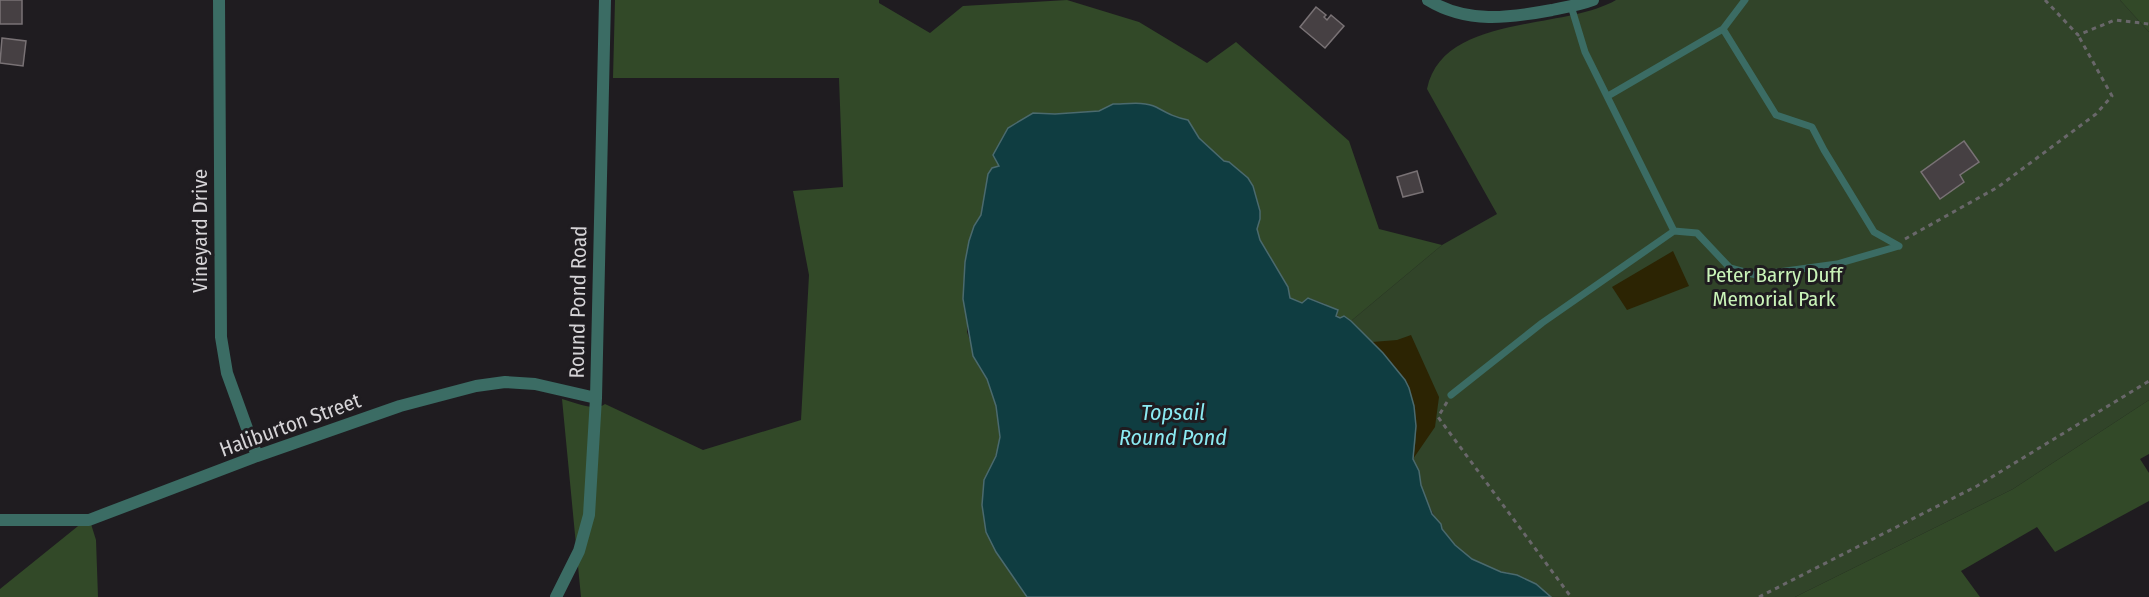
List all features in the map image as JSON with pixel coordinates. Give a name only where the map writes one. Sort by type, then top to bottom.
[{"type":"street","name":"Vineyard Drive","points":[[219,0],[221,337],[227,373],[256,456]]},
{"type":"street","name":"Round Pond Road","points":[[556,597],[579,550],[590,515],[596,398],[605,0]]},
{"type":"street","points":[[1428,0],[1455,12],[1476,17],[1503,18],[1593,0]]},
{"type":"street","name":"Haliburton Street","points":[[0,520],[89,520],[256,456],[400,406],[476,386],[505,382],[535,384],[596,398]]},
{"type":"lane","points":[[1608,96],[1724,29],[1745,0]]},
{"type":"lane","points":[[1571,6],[1585,52],[1674,231]]},
{"type":"lane","points":[[1724,29],[1776,115],[1812,127],[1874,232],[1899,246]]},
{"type":"lane","points":[[1450,395],[1542,323],[1674,231],[1697,233],[1730,268],[1756,275],[1837,264],[1899,246]]},
{"type":"path","points":[[1899,246],[1900,242],[1998,187],[2096,114],[2112,96],[2078,35],[2045,0]]},
{"type":"path","points":[[2078,35],[2115,20],[2149,24]]},
{"type":"path","points":[[1759,597],[1977,486],[2149,381]]},
{"type":"path","points":[[1450,395],[1438,417],[1571,597]]},
{"type":"green space","points":[[615,0],[879,0],[879,3],[930,33],[963,6],[1067,0],[1139,22],[1207,63],[1236,42],[1349,141],[1379,229],[1442,245],[1351,321],[1344,316],[1340,318],[1325,304],[1309,298],[1302,303],[1290,298],[1288,287],[1260,240],[1257,229],[1260,211],[1253,186],[1248,178],[1229,162],[1224,161],[1199,138],[1188,120],[1171,116],[1155,106],[1142,104],[1113,104],[1099,111],[1033,113],[999,166],[988,174],[981,215],[974,226],[965,262],[963,299],[967,332],[996,406],[1000,437],[996,456],[984,480],[982,505],[986,532],[996,552],[1027,597],[581,597],[562,399],[590,407],[605,404],[703,450],[801,420],[809,275],[793,191],[843,187],[839,78],[613,78]]},
{"type":"green space","name":"Peter Barry Duff Memorial Park","points":[[1616,0],[2120,0],[2149,32],[2149,400],[2013,489],[1795,597],[1551,597],[1543,590],[1506,572],[1482,564],[1462,552],[1442,528],[1423,491],[1383,353],[1351,321],[1442,245],[1497,214],[1427,89],[1438,65],[1456,47],[1480,36],[1593,10]]},
{"type":"green space","points":[[2120,0],[2149,0],[2149,32]]},
{"type":"green space","points":[[2149,400],[2149,454],[2140,459],[2149,473],[2149,501],[2055,552],[2037,527],[1961,571],[1980,597],[1795,597],[2013,489]]},
{"type":"green space","points":[[93,514],[91,524],[96,540],[98,597],[0,597],[0,589]]},
{"type":"sand","points":[[1673,251],[1689,286],[1627,310],[1612,287]]},
{"type":"sand","points":[[1411,335],[1439,397],[1435,427],[1413,459],[1416,423],[1410,394],[1404,381],[1372,342],[1397,340]]},
{"type":"water","name":"Topsail Round Pond","points":[[1113,104],[1146,104],[1188,120],[1199,138],[1224,161],[1229,162],[1248,178],[1253,186],[1260,211],[1257,229],[1260,240],[1288,287],[1290,298],[1302,303],[1308,298],[1338,310],[1336,316],[1340,318],[1344,316],[1351,321],[1383,353],[1405,380],[1414,406],[1416,426],[1413,459],[1432,514],[1441,524],[1442,529],[1455,545],[1472,559],[1536,584],[1551,597],[1027,597],[996,552],[986,532],[982,505],[984,480],[996,456],[1000,437],[996,406],[987,379],[973,356],[963,299],[965,262],[974,226],[981,215],[988,174],[992,168],[999,166],[993,155],[1008,128],[1033,113],[1099,111]]},
{"type":"building","points":[[0,0],[22,0],[22,24],[0,24]]},
{"type":"building","points":[[1316,7],[1326,15],[1324,17],[1327,20],[1331,15],[1344,26],[1325,48],[1300,27]]},
{"type":"building","points":[[2,38],[26,41],[23,66],[0,63]]},
{"type":"building","points":[[1964,141],[1979,162],[1960,175],[1964,182],[1940,199],[1921,172]]},
{"type":"building","points":[[1417,171],[1423,192],[1403,197],[1397,177]]}]
